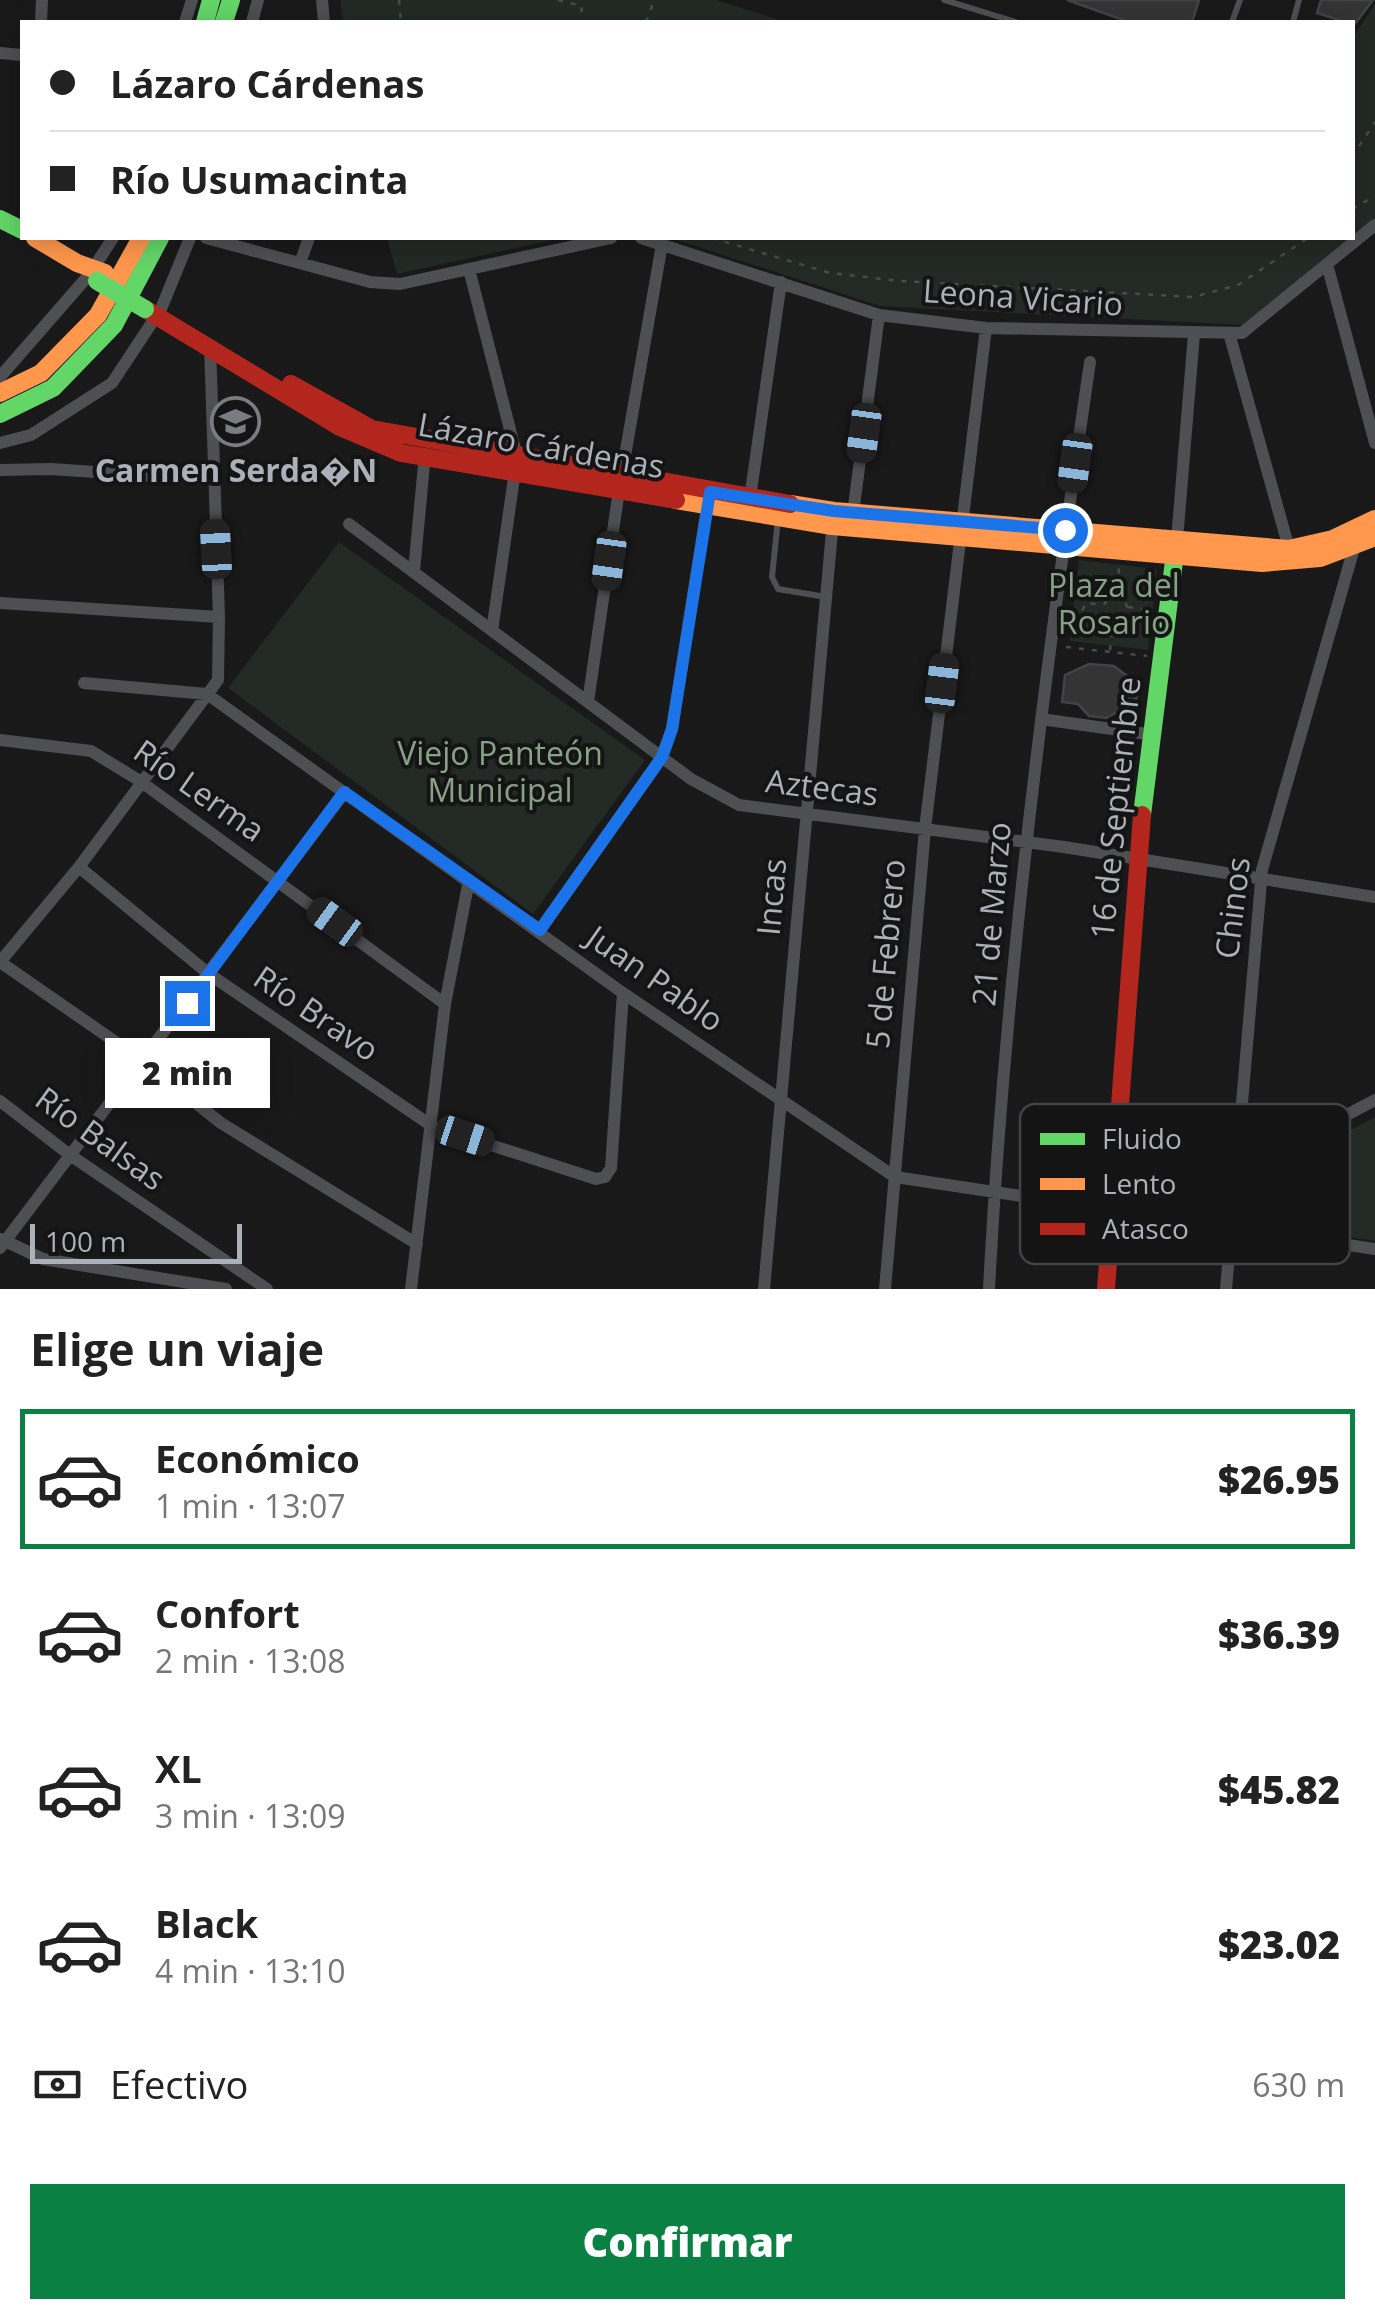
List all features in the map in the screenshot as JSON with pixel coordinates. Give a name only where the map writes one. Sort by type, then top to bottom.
[{"type":"street","name":"Leona Vicario","points":[[648,240],[879,315],[986,328],[1194,334],[1242,333],[1375,225]]},
{"type":"street","name":"Lázaro Cárdenas","points":[[39,240],[340,427],[401,453],[426,449],[708,499],[778,518],[843,519],[1292,557],[1356,537],[1375,536]]},
{"type":"street","points":[[2,371],[92,272],[112,240]]},
{"type":"street","points":[[0,394],[42,373],[98,315],[141,240]]},
{"type":"street","points":[[0,414],[53,388],[114,325],[159,240]]},
{"type":"street","points":[[0,443],[31,435],[112,383],[189,240]]},
{"type":"street","points":[[214,240],[370,282],[400,284],[602,240]]},
{"type":"street","points":[[300,263],[308,240]]},
{"type":"street","points":[[588,702],[662,244]]},
{"type":"street","points":[[1327,264],[1375,443]]},
{"type":"street","points":[[469,268],[515,465],[492,630]]},
{"type":"street","points":[[750,498],[781,282]]},
{"type":"street","name":"Incas","points":[[764,1289],[826,597],[879,315]]},
{"type":"street","name":"5 de Febrero","points":[[885,1289],[925,829],[986,328]]},
{"type":"street","points":[[1229,333],[1292,557]]},
{"type":"street","name":"16 de Septiembre","points":[[1122,1104],[1136,861],[1176,548],[1194,334]]},
{"type":"street","points":[[210,344],[218,680],[79,867],[0,962],[143,1061],[221,1123],[417,1244]]},
{"type":"street","name":"21 de Marzo","points":[[989,1289],[1025,842],[1090,362]]},
{"type":"street","points":[[414,571],[426,449]]},
{"type":"street","points":[[0,470],[52,469],[212,480]]},
{"type":"street","name":"Lázaro Cárdenas","points":[[708,499],[750,498],[843,519]]},
{"type":"street","points":[[540,930],[662,757],[672,729],[708,499]]},
{"type":"street","name":"Lázaro Cárdenas","points":[[1356,537],[1375,520]]},
{"type":"street","name":"Aztecas","points":[[348,524],[691,778],[739,805],[1025,842],[1375,896]]},
{"type":"street","name":"Chinos","points":[[1240,1104],[1262,878],[1356,537]]},
{"type":"street","points":[[0,602],[219,618]]},
{"type":"street","points":[[84,683],[208,694]]},
{"type":"street","name":"Juan Pablo","points":[[208,694],[624,993],[894,1178],[1020,1198]]},
{"type":"street","points":[[1041,719],[1154,735]]},
{"type":"street","name":"Río Lerma","points":[[0,740],[91,750],[140,781],[445,1004]]},
{"type":"street","points":[[226,1289],[43,1259],[2,1243],[344,792]]},
{"type":"street","name":"Río Bravo","points":[[79,867],[209,974],[432,1126],[596,1179],[605,1178],[611,1168],[624,993]]},
{"type":"street","points":[[411,1289],[445,1004],[469,880]]},
{"type":"street","points":[[1350,1113],[1375,1100]]},
{"type":"street","name":"Río Balsas","points":[[0,1101],[70,1156],[267,1289]]},
{"type":"street","name":"Juan Pablo","points":[[1350,1245],[1375,1249]]},
{"type":"street","name":"16 de Septiembre","points":[[1106,1289],[1109,1264]]},
{"type":"street","name":"Chinos","points":[[1226,1289],[1228,1264]]},
{"type":"lane","points":[[944,0],[1009,20]]},
{"type":"lane","points":[[778,518],[772,578],[778,588],[826,597]]},
{"type":"path","points":[[558,0],[582,6],[580,20]]},
{"type":"path","points":[[1355,152],[1375,122]]},
{"type":"path","points":[[719,240],[830,274],[1193,297],[1238,285],[1305,240]]},
{"type":"path","points":[[1117,594],[1124,598],[1127,607],[1122,615],[1114,617],[1104,605],[1117,594]]},
{"type":"path","points":[[1055,612],[1075,615],[1086,603],[1104,605]]},
{"type":"path","points":[[1127,607],[1143,609]]},
{"type":"path","points":[[1110,651],[1114,617]]},
{"type":"path","points":[[1051,645],[1151,656],[1164,646]]},
{"type":"green space","points":[[340,0],[716,0],[780,20],[343,20]]},
{"type":"green space","points":[[1375,4],[1375,220],[1355,236],[1355,34]]},
{"type":"green space","points":[[388,240],[552,240],[397,274]]},
{"type":"green space","points":[[677,240],[1350,240],[1242,325],[880,306]]},
{"type":"green space","name":"Viejo Panteón Municipal","points":[[339,542],[645,760],[533,914],[228,688]]},
{"type":"green space","name":"Plaza del Rosario","points":[[1079,560],[1157,569],[1148,650],[1070,641]]},
{"type":"green space","points":[[1375,1117],[1375,1241],[1350,1237],[1350,1130]]},
{"type":"building","points":[[1067,0],[1199,0],[1193,20],[1123,20]]},
{"type":"building","points":[[1321,0],[1373,0],[1355,24],[1355,20],[1317,13]]},
{"type":"building","points":[[1089,664],[1114,666],[1138,684],[1135,708],[1128,714],[1117,712],[1107,718],[1089,716],[1078,704],[1062,702],[1065,675]]},
{"type":"traffic: fast","points":[[206,20],[211,0]]},
{"type":"traffic: fast","points":[[225,20],[231,0]]},
{"type":"traffic: fast","points":[[0,219],[20,229]]},
{"type":"traffic: fast","points":[[0,414],[53,388],[114,325],[159,240]]},
{"type":"traffic: fast","points":[[97,281],[145,309]]},
{"type":"traffic: fast","points":[[1142,815],[1176,545]]},
{"type":"traffic: slow","points":[[38,240],[77,263],[105,273]]},
{"type":"traffic: slow","points":[[0,393],[41,373],[98,315],[140,240]]},
{"type":"traffic: slow","points":[[676,500],[832,526],[1262,563],[1320,558],[1375,537]]},
{"type":"traffic: slow","points":[[790,504],[834,511],[1289,549],[1333,539],[1375,519]]},
{"type":"traffic: jam","points":[[145,309],[340,427],[401,453],[676,500]]},
{"type":"traffic: jam","points":[[291,384],[372,429],[790,504]]},
{"type":"traffic: jam","points":[[1120,1104],[1142,815]]},
{"type":"traffic: jam","points":[[1106,1289],[1108,1264]]},
{"type":"place","name":"Carmen Serda�N","points":[[236,421]]},
{"type":"route","points":[[187,1003],[344,792],[540,930],[662,757],[672,729],[710,492],[834,511],[1065,530]]}]
